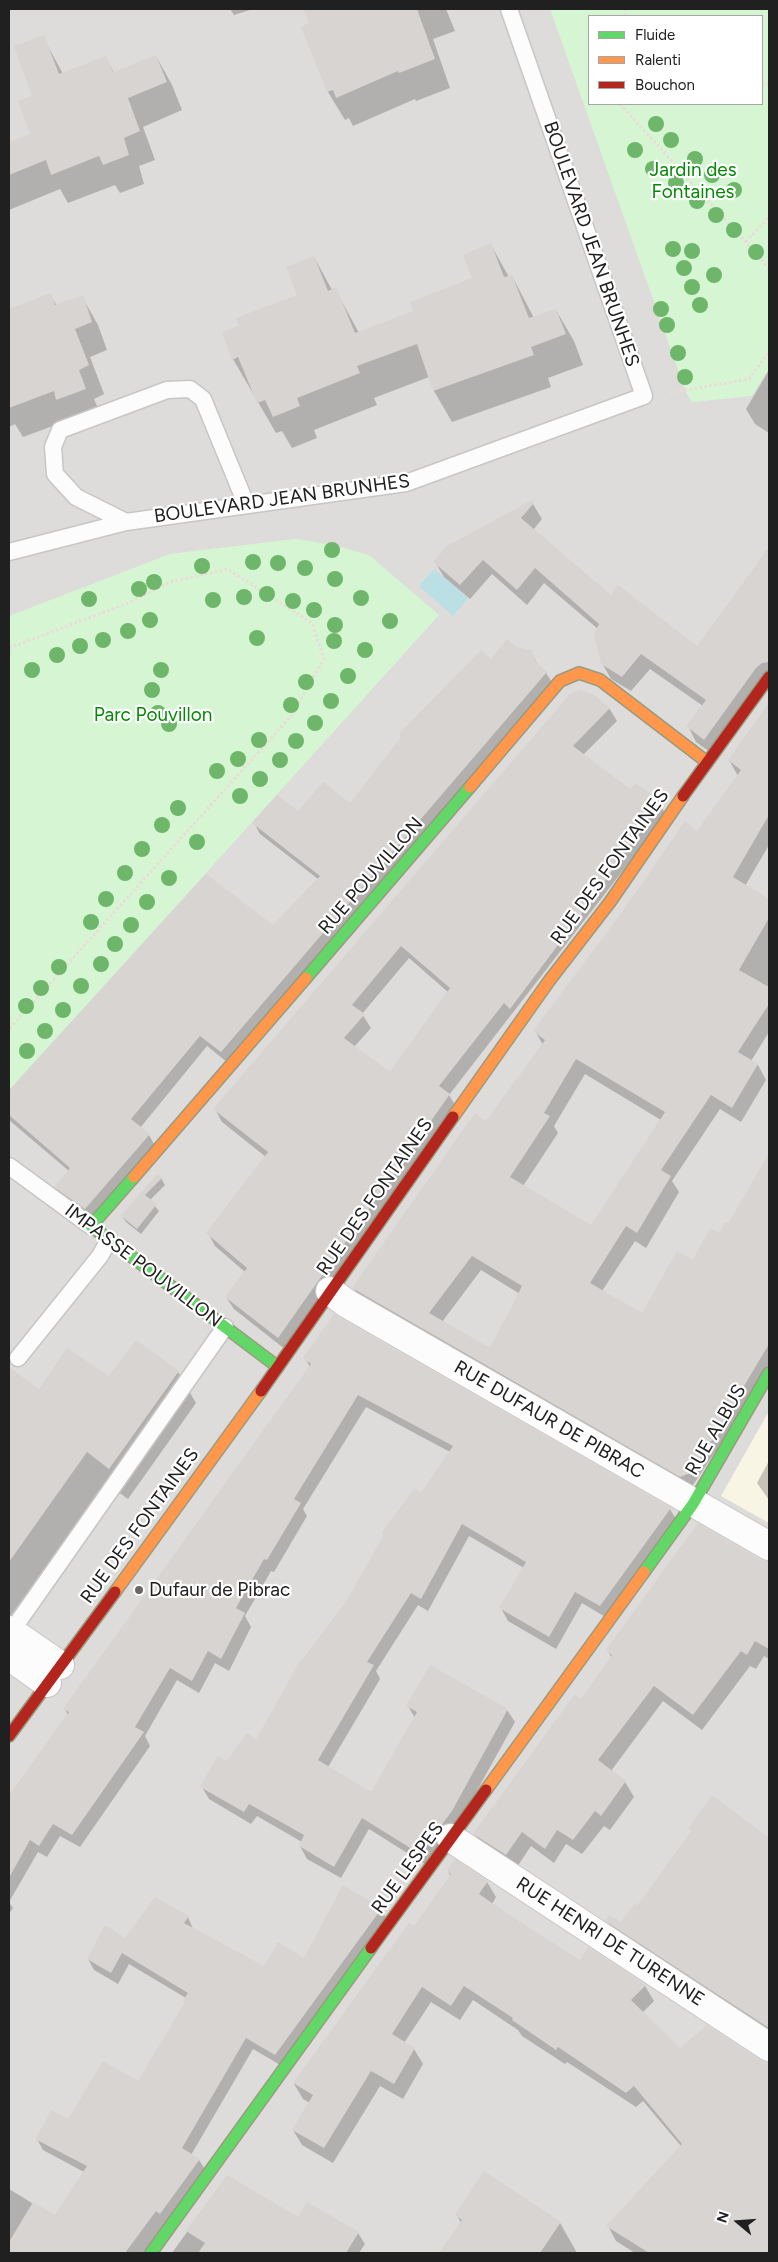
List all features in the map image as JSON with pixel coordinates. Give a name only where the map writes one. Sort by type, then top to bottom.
[{"type":"street","name":"RUE POUVILLON","points":[[91,1226],[398,872],[560,681],[578,673],[600,680],[707,762]]},
{"type":"street","name":"RUE DES FONTAINES","points":[[9,1736],[278,1367],[549,981],[610,902],[707,762],[769,677]]},
{"type":"street","name":"IMPASSE POUVILLON","points":[[91,1226],[278,1367]]},
{"type":"street","name":"RUE DUFAUR DE PIBRAC","points":[[330,1291],[346,1303],[769,1546]]},
{"type":"street","name":"RUE ALBUS","points":[[693,1504],[769,1373]]},
{"type":"street","name":"RUE LESPES","points":[[151,2253],[693,1504]]},
{"type":"street","points":[[10,1640],[53,1674]]},
{"type":"street","name":"RUE HENRI DE TURENNE","points":[[451,1838],[769,2047]]},
{"type":"lane","name":"BOULEVARD JEAN BRUNHES","points":[[9,552],[126,522],[406,483],[644,396],[509,9]]},
{"type":"lane","points":[[126,522],[76,497],[55,474],[53,446],[60,430],[167,390],[190,389],[203,399],[246,504]]},
{"type":"lane","name":"IMPASSE POUVILLON","points":[[9,1166],[91,1226]]},
{"type":"lane","points":[[18,1358],[100,1256],[109,1240]]},
{"type":"lane","points":[[10,1640],[225,1328]]},
{"type":"path","points":[[621,105],[769,268]]},
{"type":"path","points":[[746,242],[769,217]]},
{"type":"path","points":[[686,392],[749,379],[769,352]]},
{"type":"path","points":[[9,648],[126,604],[170,582],[227,569],[312,623],[324,659],[292,715],[9,1029]]},
{"type":"shaded area","points":[[9,9],[769,9],[769,2253],[9,2253]]},
{"type":"shaded area","points":[[769,1411],[769,1523],[721,1496]]},
{"type":"green space","name":"Jardin des Fontaines","points":[[550,9],[769,9],[769,368],[752,396],[692,402],[686,392]]},
{"type":"green space","name":"Parc Pouvillon","points":[[295,539],[333,545],[369,555],[439,615],[9,1091],[9,616],[170,554]]},
{"type":"water","points":[[434,569],[468,598],[453,616],[419,586]]},
{"type":"building","points":[[303,9],[417,9],[435,59],[399,73],[398,71],[336,98],[333,90],[327,92],[301,27],[309,23]]},
{"type":"building","points":[[44,35],[59,74],[106,56],[113,72],[156,55],[167,82],[128,98],[140,131],[124,138],[129,155],[103,165],[99,156],[51,175],[46,160],[9,175],[9,142],[30,134],[18,101],[32,96],[14,46]]},
{"type":"building","points":[[491,243],[504,277],[512,275],[529,318],[556,309],[566,334],[531,347],[534,355],[433,391],[417,344],[357,366],[360,373],[297,398],[300,406],[273,417],[265,400],[257,403],[238,357],[232,360],[222,332],[239,326],[236,318],[297,295],[286,267],[314,256],[328,291],[336,287],[355,333],[413,311],[410,302],[472,278],[463,255]]},
{"type":"building","points":[[51,293],[55,305],[83,295],[92,322],[75,329],[89,365],[79,370],[86,389],[56,400],[54,391],[9,408],[9,309]]},
{"type":"building","points":[[532,500],[534,503],[521,518],[611,595],[618,585],[697,646],[769,548],[769,662],[762,663],[756,668],[704,740],[686,726],[706,700],[641,654],[622,677],[601,664],[594,634],[599,624],[535,568],[517,590],[483,560],[460,585],[433,562],[447,546]]},
{"type":"building","points":[[507,639],[516,647],[532,650],[536,662],[547,672],[221,1052],[200,1036],[131,1119],[150,1134],[85,1209],[54,1187],[70,1168],[9,1115],[9,1090],[206,874],[273,925],[320,876],[252,823],[277,795],[298,811],[323,782],[350,803],[402,736],[399,734],[481,650],[491,659]]},
{"type":"building","points":[[580,690],[593,694],[610,708],[573,746],[630,789],[636,783],[660,801],[597,893],[510,1009],[504,1003],[439,1086],[450,1094],[278,1338],[225,1297],[247,1268],[206,1233],[268,1152],[213,1109],[570,694]],"holes":[[[401,946],[450,988],[390,1072],[344,1038],[365,1014],[352,1005]]]},
{"type":"building","points":[[769,703],[769,815],[733,877],[769,899],[769,918],[739,970],[769,987],[769,1004],[738,1052],[758,1064],[732,1108],[711,1095],[661,1170],[671,1176],[637,1233],[626,1226],[590,1283],[642,1313],[677,1251],[693,1260],[710,1228],[719,1233],[725,1222],[728,1224],[769,1153],[769,1344],[693,1472],[680,1477],[352,1288],[475,1113],[486,1121],[545,1040],[533,1031],[623,911],[685,821],[697,831],[741,770],[728,760]],"holes":[[[576,1059],[665,1112],[591,1225],[510,1177],[550,1116],[544,1113]],[[472,1256],[522,1286],[490,1348],[429,1313]]]},
{"type":"building","points":[[157,1174],[162,1178],[145,1195],[157,1204],[137,1229],[121,1216]]},
{"type":"building","points":[[334,1314],[671,1508],[600,1606],[575,1592],[549,1637],[499,1608],[526,1562],[462,1524],[421,1599],[411,1593],[367,1662],[374,1665],[318,1760],[371,1792],[417,1712],[406,1706],[430,1665],[508,1709],[452,1811],[420,1854],[362,1818],[334,1867],[299,1846],[304,1835],[249,1804],[244,1812],[200,1787],[218,1756],[227,1761],[247,1733],[256,1740],[301,1659],[345,1603],[384,1535],[381,1534],[414,1489],[421,1493],[453,1446],[358,1395],[294,1499],[301,1503],[267,1560],[264,1559],[236,1608],[245,1613],[221,1659],[208,1651],[192,1681],[170,1668],[135,1727],[144,1732],[72,1835],[53,1824],[39,1846],[30,1840],[9,1878],[9,1795],[69,1712],[63,1709],[311,1364],[303,1358]]},
{"type":"building","points":[[136,1340],[179,1371],[109,1469],[87,1452],[9,1562],[9,1367],[39,1389],[67,1348],[109,1376]]},
{"type":"building","points":[[698,1523],[761,1560],[769,1562],[769,1649],[755,1641],[747,1655],[741,1651],[693,1715],[654,1686],[598,1760],[626,1781],[601,1816],[595,1811],[573,1840],[557,1830],[545,1849],[522,1832],[506,1855],[473,1834],[575,1694],[581,1699],[612,1655],[606,1650]]},
{"type":"building","points":[[712,1795],[769,1838],[769,2028],[605,1921],[609,1915],[621,1922],[635,1903],[637,1906],[692,1830],[689,1828]]},
{"type":"building","points":[[455,1859],[488,1881],[479,1894],[517,1920],[580,1960],[588,1947],[646,1985],[631,2000],[680,2048],[707,2025],[760,2060],[769,2062],[769,2253],[649,2253],[606,2226],[682,2144],[634,2086],[626,2093],[558,2047],[556,2050],[512,2020],[513,2018],[464,1986],[451,2006],[422,1987],[392,2034],[415,2048],[394,2084],[371,2071],[324,2148],[292,2130],[313,2095],[293,2083],[409,1923],[414,1926],[451,1874],[447,1871]]},
{"type":"building","points":[[343,1885],[382,1908],[275,2055],[246,2038],[182,2148],[200,2159],[160,2214],[156,2211],[125,2253],[9,2253],[9,2242],[33,2202],[55,2215],[87,2166],[35,2139],[52,2110],[68,2119],[103,2061],[138,2081],[185,2002],[183,2000],[188,1993],[122,1953],[111,1973],[87,1959],[105,1925],[125,1938],[155,1897],[189,1916],[184,1923],[264,1966],[278,1942],[304,1958]]},
{"type":"building","points":[[484,2171],[561,2222],[540,2253],[439,2253],[462,2220],[455,2215]]},
{"type":"building","points":[[227,2175],[298,2217],[307,2202],[359,2232],[346,2253],[198,2253],[205,2243],[186,2231]]},
{"type":"traffic: fast","points":[[306,978],[470,787]]},
{"type":"traffic: fast","points":[[134,1177],[91,1226],[278,1367]]},
{"type":"traffic: fast","points":[[644,1572],[693,1504],[769,1373]]},
{"type":"traffic: fast","points":[[151,2253],[371,1948]]},
{"type":"traffic: slow","points":[[470,787],[560,681],[579,673],[600,680],[707,762]]},
{"type":"traffic: slow","points":[[453,1117],[549,981],[610,902],[683,796]]},
{"type":"traffic: slow","points":[[134,1177],[306,978]]},
{"type":"traffic: slow","points":[[115,1592],[261,1391]]},
{"type":"traffic: slow","points":[[486,1790],[644,1572]]},
{"type":"traffic: jam","points":[[683,796],[769,677]]},
{"type":"traffic: jam","points":[[261,1391],[453,1117]]},
{"type":"traffic: jam","points":[[9,1736],[115,1592]]},
{"type":"traffic: jam","points":[[371,1948],[486,1790]]},
{"type":"place","name":"Dufaur de Pibrac","points":[[139,1590]]}]
